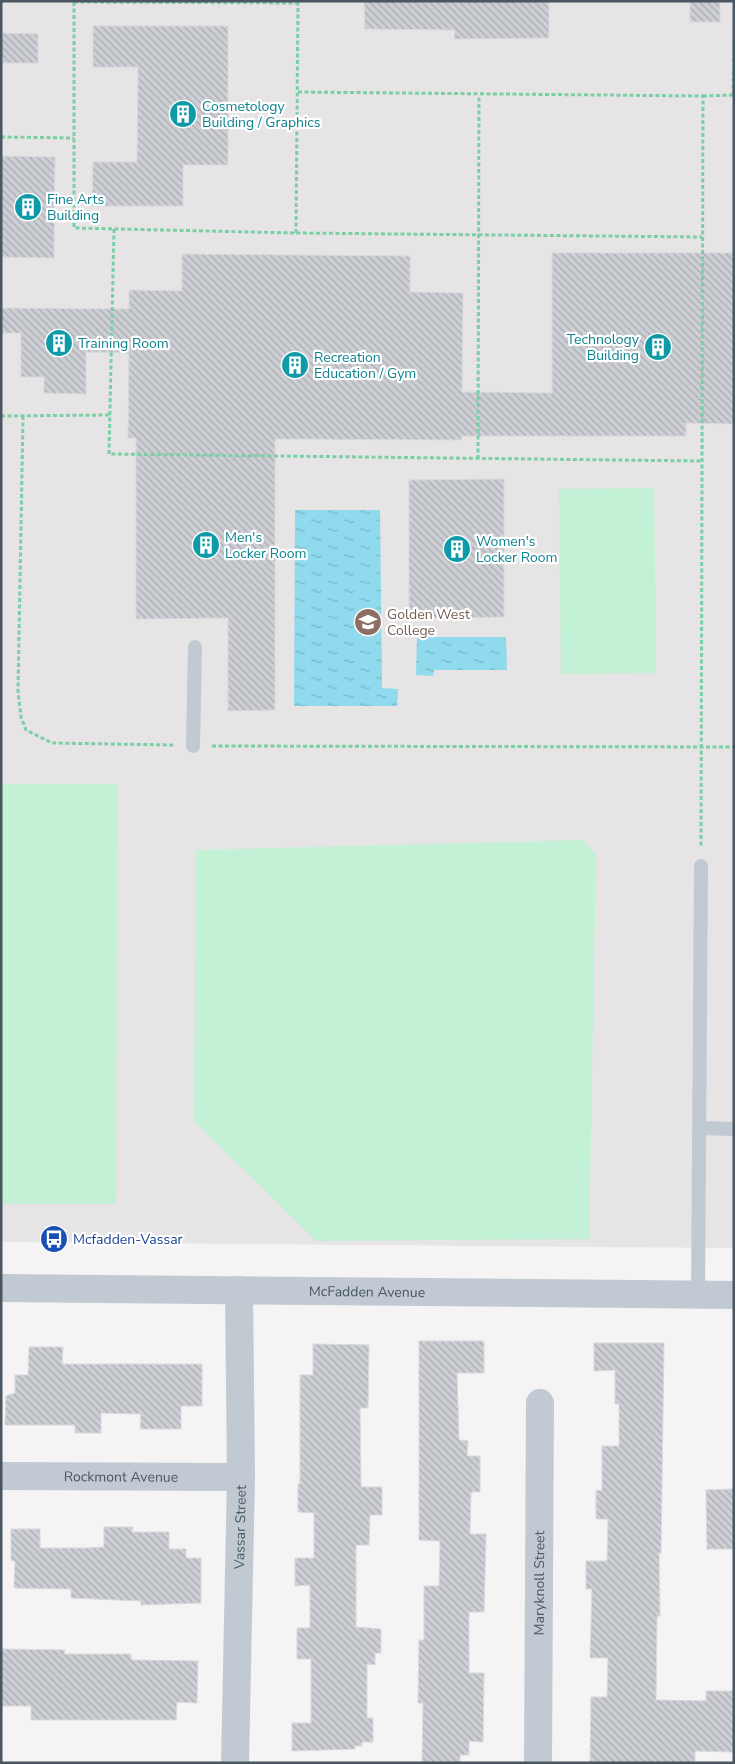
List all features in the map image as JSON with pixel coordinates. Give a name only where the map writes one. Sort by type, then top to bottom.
[{"type":"street","name":"McFadden Avenue","points":[[1,1288],[734,1295]]},
{"type":"street","name":"Vassar Street","points":[[235,1763],[240,1477],[239,1290]]},
{"type":"street","name":"Maryknoll Street","points":[[538,1763],[540,1403]]},
{"type":"street","name":"Rockmont Avenue","points":[[1,1476],[240,1477]]},
{"type":"lane","points":[[193,746],[195,647]]},
{"type":"lane","points":[[698,1295],[701,866]]},
{"type":"lane","points":[[700,1128],[734,1129]]},
{"type":"path","points":[[296,233],[298,2],[74,2],[74,228],[296,233],[702,237]]},
{"type":"path","points":[[298,92],[734,95],[734,40]]},
{"type":"path","points":[[478,459],[479,94]]},
{"type":"path","points":[[701,866],[702,96]]},
{"type":"path","points":[[1,137],[74,138]]},
{"type":"path","points":[[114,229],[109,454],[701,461]]},
{"type":"path","points":[[1,416],[110,415]]},
{"type":"path","points":[[23,416],[18,691],[21,717],[26,730],[52,743],[193,746],[734,747]]},
{"type":"shaded area","name":"Golden West College","points":[[1,1],[734,1],[734,1248],[1,1242]]},
{"type":"green space","points":[[654,488],[656,673],[561,674],[559,489]]},
{"type":"green space","points":[[1,784],[117,784],[116,1204],[1,1204]]},
{"type":"green space","points":[[583,840],[596,854],[589,1239],[316,1241],[194,1121],[196,850]]},
{"type":"water","points":[[295,510],[380,510],[382,688],[398,689],[397,706],[294,706]]},
{"type":"water","points":[[417,637],[506,637],[507,670],[434,670],[433,676],[416,675]]},
{"type":"building","points":[[364,1],[549,1],[549,38],[454,39],[455,30],[365,29]]},
{"type":"building","points":[[690,1],[720,1],[720,22],[690,22]]},
{"type":"building","name":"Cosmetology Building / Graphics","points":[[93,26],[228,26],[228,165],[183,165],[183,206],[92,206],[93,162],[137,162],[138,67],[93,67]]},
{"type":"building","points":[[1,33],[38,34],[38,63],[1,63]]},
{"type":"building","name":"Fine Arts Building","points":[[1,156],[55,157],[54,258],[1,257]]},
{"type":"building","points":[[552,253],[734,253],[734,424],[686,423],[686,436],[462,436],[461,440],[275,439],[275,710],[228,711],[228,618],[136,619],[136,438],[128,438],[129,353],[86,352],[86,394],[44,393],[44,377],[21,377],[21,333],[1,333],[1,308],[129,309],[129,290],[182,291],[182,254],[410,256],[410,292],[463,293],[462,392],[552,393]]},
{"type":"building","name":"Women's Locker Room","points":[[504,479],[504,617],[409,618],[409,480]]},
{"type":"building","points":[[419,1341],[484,1341],[484,1373],[457,1373],[459,1440],[468,1441],[467,1456],[480,1456],[480,1492],[471,1492],[470,1534],[486,1534],[484,1612],[469,1612],[469,1673],[484,1673],[483,1742],[469,1741],[469,1755],[460,1755],[460,1763],[422,1763],[423,1703],[418,1703],[419,1640],[424,1640],[424,1586],[439,1586],[440,1541],[419,1540]]},
{"type":"building","points":[[594,1343],[664,1343],[661,1553],[659,1553],[660,1616],[657,1616],[656,1700],[706,1701],[706,1691],[734,1691],[734,1752],[695,1751],[695,1763],[590,1763],[591,1697],[607,1697],[608,1658],[590,1658],[592,1589],[586,1589],[586,1561],[607,1561],[608,1519],[596,1519],[596,1490],[602,1491],[602,1446],[619,1446],[619,1404],[615,1404],[615,1370],[594,1371]]},
{"type":"building","points":[[313,1344],[369,1345],[368,1408],[360,1408],[361,1487],[382,1487],[382,1515],[370,1515],[369,1545],[356,1545],[356,1627],[381,1629],[381,1653],[375,1653],[375,1665],[367,1664],[367,1718],[373,1718],[373,1742],[362,1742],[362,1746],[355,1746],[355,1749],[292,1751],[292,1723],[311,1723],[311,1659],[297,1659],[297,1628],[310,1628],[310,1585],[295,1586],[295,1558],[314,1558],[314,1513],[298,1512],[298,1484],[300,1484],[300,1375],[313,1375]]},
{"type":"building","points":[[29,1347],[63,1347],[62,1364],[202,1364],[202,1406],[181,1406],[181,1429],[140,1429],[141,1414],[101,1413],[101,1433],[75,1433],[75,1425],[5,1425],[6,1396],[15,1393],[15,1375],[28,1375]]},
{"type":"building","points":[[734,1489],[734,1549],[707,1549],[706,1490]]},
{"type":"building","points":[[104,1527],[133,1527],[132,1532],[169,1532],[169,1549],[186,1549],[186,1558],[201,1558],[201,1603],[141,1605],[141,1601],[71,1598],[71,1589],[14,1588],[15,1561],[11,1561],[11,1529],[40,1529],[40,1548],[88,1548],[104,1547]]},
{"type":"building","points":[[1,1649],[65,1650],[64,1654],[131,1654],[131,1660],[198,1661],[197,1703],[177,1702],[176,1720],[31,1720],[31,1706],[1,1706]]},
{"type":"place","name":"Cosmetology Building / Graphics","points":[[183,114]]},
{"type":"place","name":"Fine Arts Building","points":[[28,207]]},
{"type":"place","name":"Training Room","points":[[59,343]]},
{"type":"place","name":"Technology Building","points":[[658,347]]},
{"type":"place","name":"Recreation Education / Gym","points":[[295,365]]},
{"type":"place","name":"Men's Locker Room","points":[[206,545]]},
{"type":"place","name":"Women's Locker Room","points":[[457,549]]},
{"type":"place","name":"Golden West College","points":[[368,622]]},
{"type":"place","name":"Mcfadden-Vassar","points":[[54,1239]]}]
